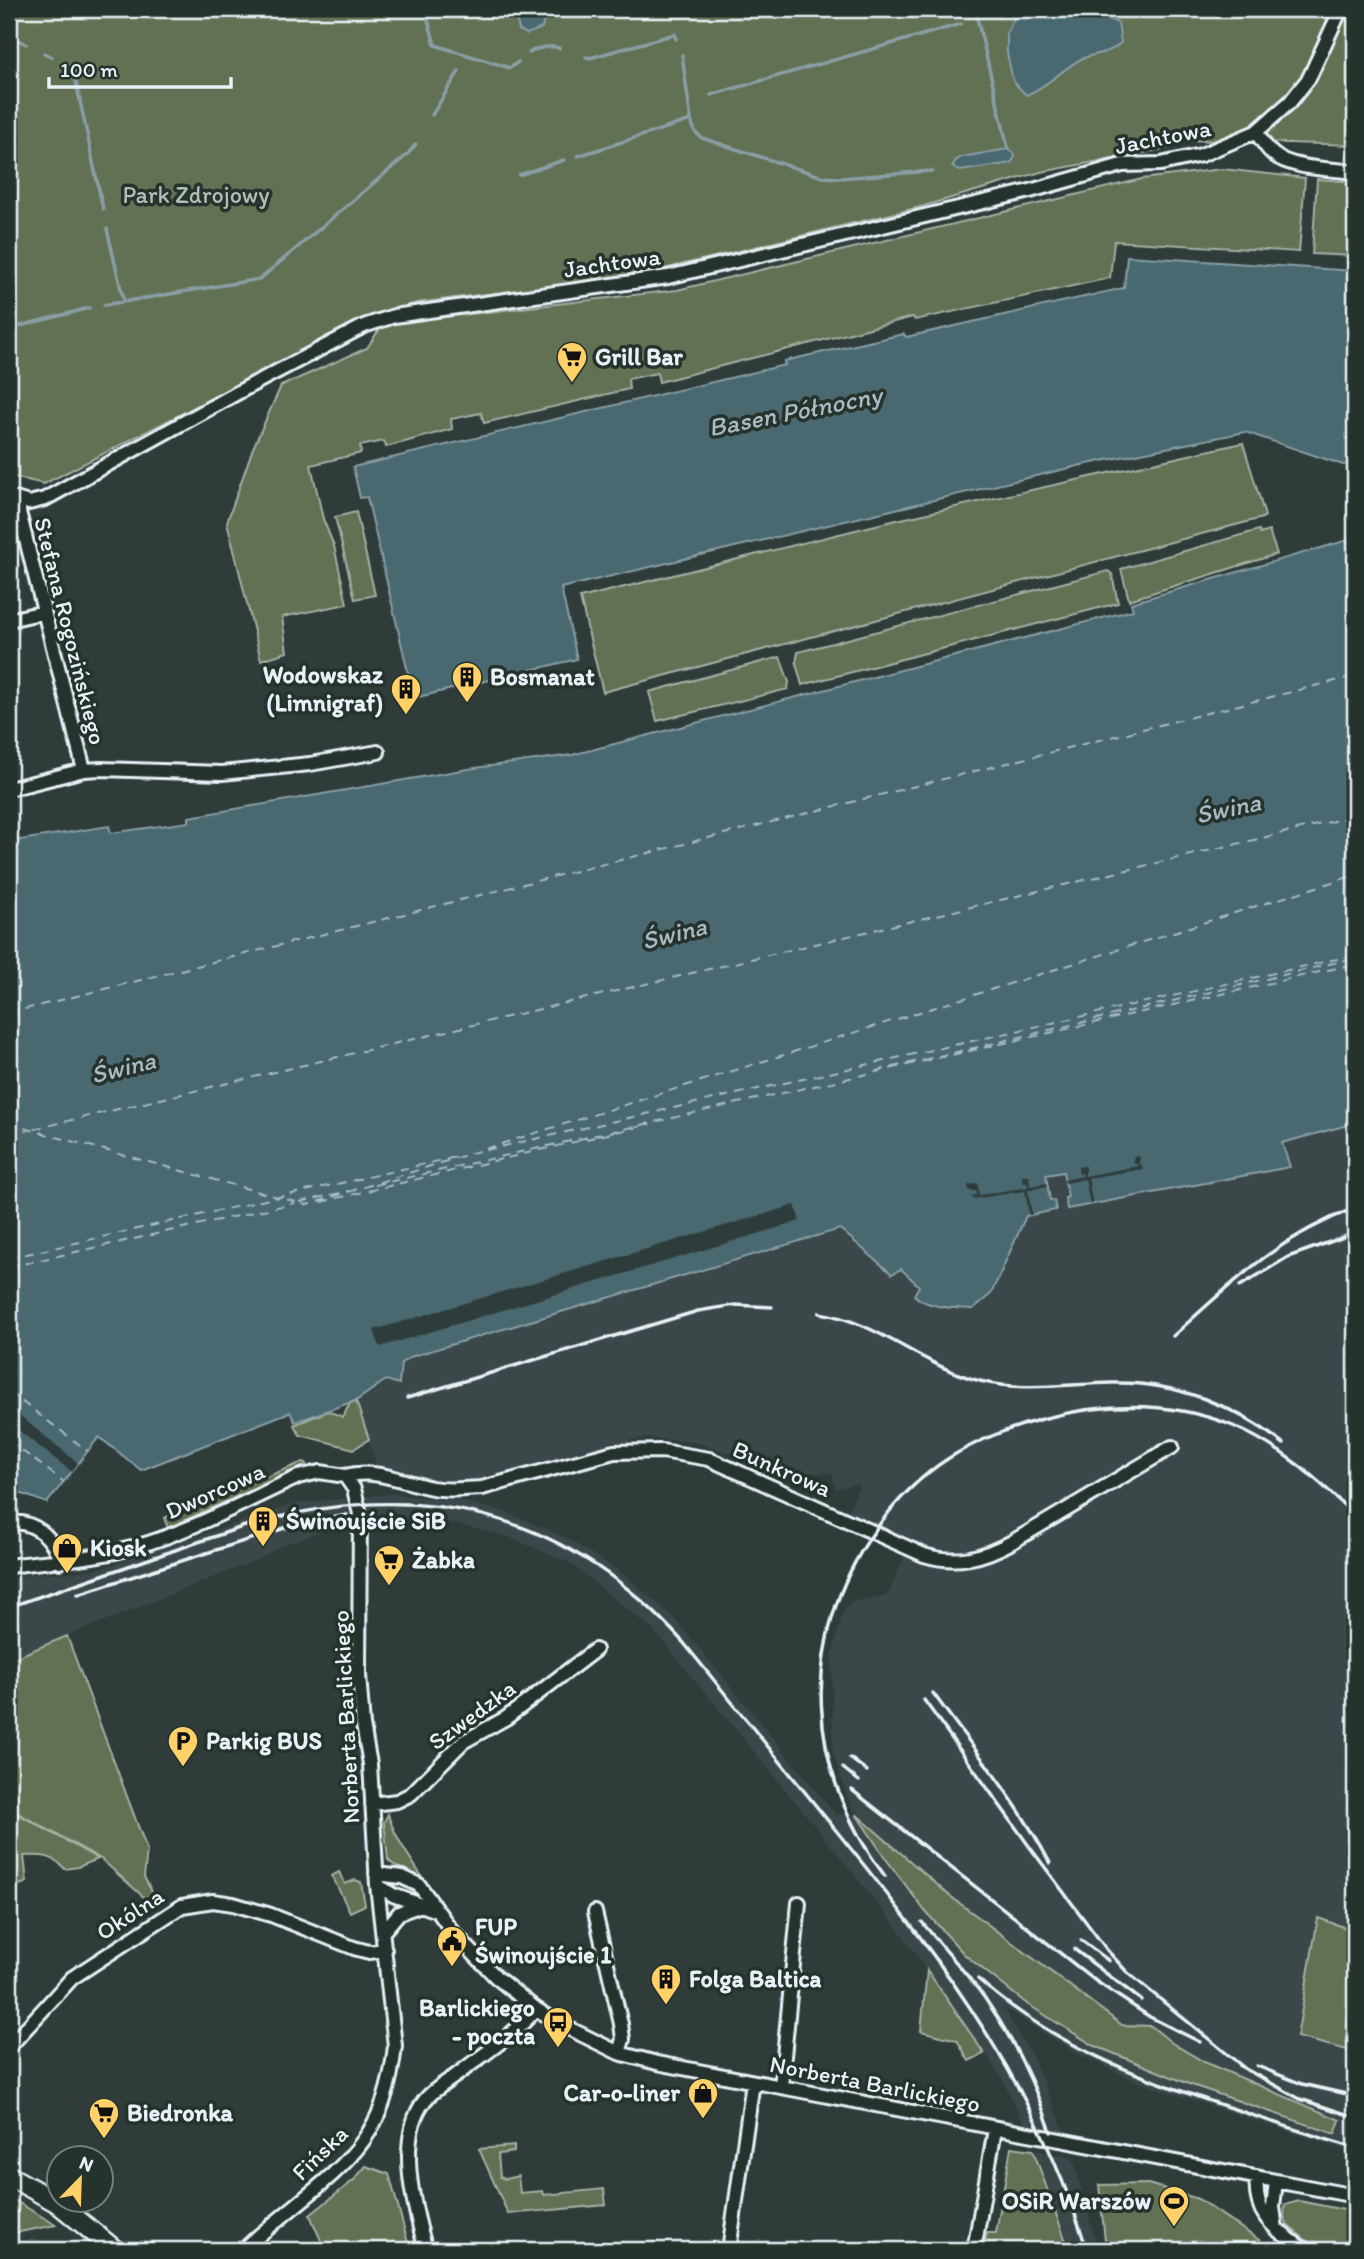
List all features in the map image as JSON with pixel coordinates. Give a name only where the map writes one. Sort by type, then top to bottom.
[{"type":"highway","points":[[9,2176],[56,2202],[116,2250]]},
{"type":"street","name":"Jachtowa","points":[[14,500],[36,503],[46,499],[364,326],[394,316],[668,277],[1039,189],[1122,165],[1161,164],[1201,155],[1255,132],[1281,111],[1309,78],[1341,9]]},
{"type":"street","points":[[1255,132],[1281,160],[1311,167],[1355,172]]},
{"type":"street","name":"Stefana Rogozińskiego","points":[[14,500],[84,771]]},
{"type":"street","points":[[9,620],[44,612]]},
{"type":"street","points":[[9,789],[84,771],[123,768],[234,773],[378,752]]},
{"type":"street","name":"Bunkrowa","points":[[345,1476],[379,1474],[428,1487],[461,1490],[482,1488],[614,1452],[631,1450],[685,1454],[723,1465],[924,1555],[936,1559],[961,1560],[986,1555],[1012,1542],[1171,1447]]},
{"type":"street","name":"Dworcowa","points":[[9,1566],[60,1562],[118,1552],[167,1536],[298,1477],[320,1472],[345,1476]]},
{"type":"street","name":"Norberta Barlickiego","points":[[345,1476],[354,1489],[359,1514],[359,1675],[385,1950]]},
{"type":"street","points":[[9,1523],[24,1522],[41,1531],[58,1553],[60,1562]]},
{"type":"street","name":"Szwedzka","points":[[372,1804],[397,1801],[411,1794],[463,1742],[506,1718],[595,1650]]},
{"type":"street","name":"Norberta Barlickiego","points":[[377,1880],[402,1877],[419,1885],[435,1910],[480,1961],[536,2009],[619,2053],[753,2082],[1355,2196]]},
{"type":"street","name":"Norberta Barlickiego","points":[[377,1880],[393,1895],[435,1910]]},
{"type":"street","name":"Okólna","points":[[9,2047],[72,1978],[182,1906],[213,1901],[233,1903],[354,1948],[369,1952],[385,1950]]},
{"type":"street","points":[[780,2087],[799,1903]]},
{"type":"street","points":[[383,1932],[399,1913],[422,1905]]},
{"type":"street","points":[[595,1912],[621,2024],[619,2053]]},
{"type":"street","name":"Fińska","points":[[236,2250],[247,2246],[337,2172],[367,2137],[378,2116],[392,2070],[395,2046],[385,1950]]},
{"type":"street","points":[[426,2250],[408,2152],[409,2135],[415,2116],[425,2100],[515,2031],[536,2009]]},
{"type":"street","points":[[729,2250],[753,2082]]},
{"type":"street","points":[[974,2250],[995,2129]]},
{"type":"street","points":[[1257,2177],[1258,2198],[1265,2218],[1304,2250]]},
{"type":"street","points":[[1276,2181],[1273,2207],[1276,2229]]},
{"type":"shaded area","points":[[1355,1123],[1355,2153],[1138,2082],[1078,2054],[1004,2008],[1035,2062],[1069,2142],[1029,2134],[999,2073],[901,1933],[654,1631],[570,1563],[506,1536],[438,1520],[339,1520],[333,1528],[280,1546],[260,1559],[9,1659],[9,1583],[28,1574],[76,1572],[106,1567],[296,1503],[391,1494],[462,1501],[506,1512],[567,1538],[619,1571],[668,1612],[836,1815],[856,1814],[848,1800],[833,1753],[832,1655],[842,1614],[851,1602],[888,1595],[911,1540],[848,1512],[860,1483],[835,1489],[832,1473],[808,1473],[692,1442],[650,1438],[630,1440],[629,1443],[602,1447],[469,1482],[440,1483],[376,1464],[357,1400],[413,1356],[840,1229],[891,1274],[901,1269],[919,1287],[991,1294],[1026,1216],[1050,1200],[1045,1175],[1063,1172],[1068,1208],[1289,1167],[1282,1143]],"holes":[[[859,1816],[950,1896],[1122,2025],[1151,2026],[1172,2043],[1204,2062],[1339,2120],[1335,2133],[1189,2084],[1093,2045],[1027,2004],[965,1955],[925,1911],[886,1859]]]},
{"type":"shaded area","points":[[1033,2150],[1073,2158],[1098,2250],[1069,2250]]},
{"type":"green space","name":"Park Zdrojowy","points":[[9,9],[1355,9],[1355,145],[1187,140],[1169,148],[1041,172],[920,207],[643,274],[416,303],[369,318],[44,484],[9,476]]},
{"type":"green space","points":[[1222,169],[1305,178],[1299,252],[1114,241],[1110,278],[915,320],[913,317],[659,382],[657,373],[628,379],[629,389],[484,423],[481,413],[451,419],[452,429],[386,447],[384,441],[360,446],[361,453],[311,465],[347,604],[282,617],[287,652],[261,660],[227,522],[253,448],[281,386],[367,348],[383,324],[677,290],[1142,179]]},
{"type":"green space","points":[[1317,179],[1355,182],[1355,256],[1312,254]]},
{"type":"green space","points":[[1243,443],[1265,516],[1262,518],[603,692],[580,598],[888,522]]},
{"type":"green space","points":[[356,512],[375,595],[355,599],[335,517]]},
{"type":"green space","points":[[1259,530],[1260,534],[1269,531],[1277,554],[1129,600],[1121,569]]},
{"type":"green space","points":[[1108,571],[1112,574],[1118,603],[802,685],[796,663],[798,652]]},
{"type":"green space","points":[[780,657],[789,682],[788,689],[657,721],[649,692]]},
{"type":"green space","points":[[356,1401],[369,1439],[354,1449],[300,1435],[294,1425],[328,1411],[343,1417],[350,1403]]},
{"type":"green space","points":[[303,1462],[306,1465],[168,1528],[164,1518]]},
{"type":"green space","points":[[67,1636],[147,1850],[144,1877],[152,1892],[147,1900],[101,1859],[9,1808],[9,1660]]},
{"type":"green space","points":[[9,1809],[98,1859],[65,1869],[47,1857],[24,1856],[27,1882],[9,1889]]},
{"type":"green space","points":[[388,1814],[400,1843],[429,1888],[388,1860],[384,1822]]},
{"type":"green space","points":[[856,1814],[950,1896],[1122,2025],[1151,2026],[1172,2043],[1204,2062],[1340,2120],[1335,2134],[1189,2084],[1093,2045],[1027,2004],[965,1955],[925,1911]]},
{"type":"green space","points":[[339,1872],[345,1884],[355,1880],[361,1882],[365,1905],[350,1912],[332,1876]]},
{"type":"green space","points":[[1318,1918],[1355,1931],[1355,2052],[1297,2037]]},
{"type":"green space","points":[[927,1970],[985,2053],[969,2061],[957,2040],[921,2031]]},
{"type":"green space","points":[[514,2146],[514,2152],[498,2154],[500,2177],[505,2179],[518,2176],[520,2193],[543,2191],[544,2195],[604,2189],[606,2205],[508,2214],[479,2149]]},
{"type":"green space","points":[[1011,2147],[1033,2150],[1069,2250],[984,2250],[987,2233],[996,2233]]},
{"type":"green space","points":[[366,2166],[389,2174],[410,2250],[325,2250],[310,2215],[354,2180]]},
{"type":"green space","name":"OSiR Warszów","points":[[1148,2184],[1198,2199],[1274,2250],[1106,2250],[1099,2185]]},
{"type":"green space","points":[[9,2197],[56,2225],[9,2234]]},
{"type":"green space","points":[[1299,2201],[1355,2212],[1355,2250],[1319,2250],[1288,2226],[1284,2217],[1285,2205]]},
{"type":"water","points":[[514,9],[541,9],[544,21],[542,28],[527,34],[519,30]]},
{"type":"water","points":[[1026,11],[1070,18],[1088,16],[1109,19],[1118,23],[1121,42],[1108,51],[1081,59],[1041,88],[1026,95],[1013,81],[1007,53],[1007,32],[1014,19]]},
{"type":"water","points":[[1008,149],[1015,157],[1011,163],[960,171],[952,167],[956,160],[962,157]]},
{"type":"water","name":"Basen Północny","points":[[1127,256],[1355,271],[1355,463],[1343,465],[1245,432],[1082,465],[561,588],[577,659],[414,698],[367,497],[360,498],[353,467],[785,365],[784,361],[904,334],[906,337],[1124,288]]},
{"type":"water","name":"Świna","points":[[1355,538],[1355,1123],[1282,1143],[1290,1167],[1067,1209],[1065,1198],[1068,1197],[1063,1172],[1046,1175],[1050,1200],[1054,1200],[1056,1210],[1026,1216],[991,1294],[973,1309],[942,1306],[919,1299],[914,1295],[919,1286],[901,1269],[892,1274],[840,1229],[413,1356],[401,1363],[399,1384],[386,1380],[357,1400],[295,1422],[290,1412],[141,1470],[99,1437],[47,1503],[9,1489],[9,859],[13,859],[13,841],[109,826],[111,833],[189,822],[189,817],[468,769],[572,755],[1133,610],[1131,603]]},
{"type":"pier","points":[[1140,1156],[1139,1165],[1142,1165],[1143,1169],[1088,1178],[1093,1204],[1090,1204],[1085,1179],[1065,1183],[1064,1180],[1083,1176],[1082,1173],[1079,1174],[1078,1167],[1085,1166],[1085,1176],[1138,1166],[1134,1164],[1133,1157]]},
{"type":"pier","points":[[1029,1175],[1030,1186],[1047,1183],[1047,1186],[1028,1190],[1032,1215],[1029,1215],[1025,1191],[973,1199],[972,1196],[977,1195],[976,1191],[969,1191],[968,1185],[978,1183],[979,1195],[1028,1187],[1027,1182],[1023,1183],[1022,1176]]},
{"type":"pier","points":[[795,1205],[800,1221],[380,1347],[374,1330]]},
{"type":"pier","points":[[9,1407],[78,1463],[72,1472],[9,1423]]},
{"type":"waterway","points":[[413,9],[426,13]]},
{"type":"waterway","points":[[425,9],[435,45],[510,68],[518,62]]},
{"type":"waterway","points":[[975,9],[1008,148]]},
{"type":"waterway","points":[[711,95],[961,24]]},
{"type":"waterway","points":[[586,57],[675,34],[676,39]]},
{"type":"waterway","points":[[9,35],[26,44]]},
{"type":"waterway","points":[[529,53],[543,47],[559,48]]},
{"type":"waterway","points":[[44,53],[52,57]]},
{"type":"waterway","points":[[578,156],[691,120],[682,55]]},
{"type":"waterway","points":[[64,63],[73,68],[103,209]]},
{"type":"waterway","points":[[432,115],[459,71]]},
{"type":"waterway","points":[[691,120],[695,132],[702,138],[823,177],[932,171]]},
{"type":"waterway","points":[[104,305],[260,279],[407,155],[416,144]]},
{"type":"waterway","points":[[519,175],[564,160]]},
{"type":"waterway","points":[[107,229],[124,302]]},
{"type":"waterway","points":[[9,329],[89,308]]},
{"type":"ferry route","points":[[9,1013],[1355,676]]},
{"type":"ferry route","points":[[34,1129],[1355,816]]},
{"type":"ferry route","points":[[9,1124],[307,1205],[1355,875]]},
{"type":"ferry route","points":[[486,1150],[1355,955]]},
{"type":"ferry route","points":[[876,1071],[1355,958]]},
{"type":"ferry route","points":[[375,1185],[1355,964]]},
{"type":"ferry route","points":[[321,1202],[650,1124]]},
{"type":"ferry route","points":[[9,1135],[28,1131]]},
{"type":"ferry route","points":[[9,1258],[456,1157]]},
{"type":"ferry route","points":[[300,1202],[349,1191]]},
{"type":"ferry route","points":[[9,1267],[295,1203]]},
{"type":"ferry route","points":[[9,1392],[88,1451]]},
{"type":"ferry route","points":[[9,1441],[64,1482]]},
{"type":"railway","points":[[1173,1336],[1237,1279],[1279,1247],[1355,1208]]},
{"type":"railway","points":[[1240,1286],[1288,1257],[1355,1233]]},
{"type":"railway","points":[[407,1398],[698,1311],[735,1305],[772,1307]]},
{"type":"railway","points":[[819,1313],[862,1325],[939,1365],[980,1381],[1029,1387],[1136,1383],[1182,1391],[1225,1407],[1284,1444]]},
{"type":"railway","points":[[885,1876],[859,1836],[839,1793],[827,1750],[821,1705],[823,1660],[833,1616],[849,1573],[882,1521],[927,1474],[960,1451],[984,1439],[1046,1418],[1093,1409],[1164,1408],[1210,1418],[1267,1443],[1313,1477],[1355,1516]]},
{"type":"railway","points":[[9,1607],[248,1525],[311,1511],[371,1504],[429,1505],[485,1515],[538,1534],[589,1561],[637,1597],[683,1642],[882,1888],[954,1984],[1016,2083],[1066,2191],[1087,2250]]},
{"type":"railway","points":[[78,1594],[288,1527],[347,1515]]},
{"type":"railway","points":[[933,1693],[1010,1797],[1050,1863]]},
{"type":"railway","points":[[924,1700],[1107,1950],[1127,1972],[1248,2071]]},
{"type":"railway","points":[[850,1758],[867,1771]]},
{"type":"railway","points":[[843,1768],[859,1781]]},
{"type":"railway","points":[[852,1790],[1097,1982],[1150,2017],[1200,2042]]},
{"type":"railway","points":[[922,1922],[977,1987],[995,2013],[1014,2045],[1038,2096],[1051,2132]]},
{"type":"railway","points":[[1081,1940],[1109,1961]]},
{"type":"railway","points":[[1074,1949],[1141,2000]]},
{"type":"railway","points":[[978,1979],[1035,2022],[1096,2056],[1194,2096],[1355,2148]]},
{"type":"railway","points":[[1240,2066],[1300,2099],[1355,2117]]},
{"type":"railway","points":[[1257,2066],[1302,2084],[1355,2096]]},
{"type":"place","name":"Grill Bar","points":[[572,384]]},
{"type":"place","name":"Bosmanat","points":[[467,704]]},
{"type":"place","name":"Wodowskaz (Limnigraf)","points":[[406,716]]},
{"type":"place","name":"Świnoujście SiB","points":[[263,1548]]},
{"type":"place","name":"Kiosk","points":[[67,1575]]},
{"type":"place","name":"Żabka","points":[[389,1587]]},
{"type":"place","name":"Parkig BUS","points":[[183,1768]]},
{"type":"place","name":"FUP Świnoujście 1","points":[[452,1968]]},
{"type":"place","name":"Folga Baltica","points":[[666,2006]]},
{"type":"place","name":"Barlickiego - poczta","points":[[558,2049]]},
{"type":"place","name":"Car-o-liner","points":[[703,2120]]},
{"type":"place","name":"Biedronka","points":[[104,2140]]},
{"type":"place","name":"OSiR Warszów","points":[[1174,2228]]}]
